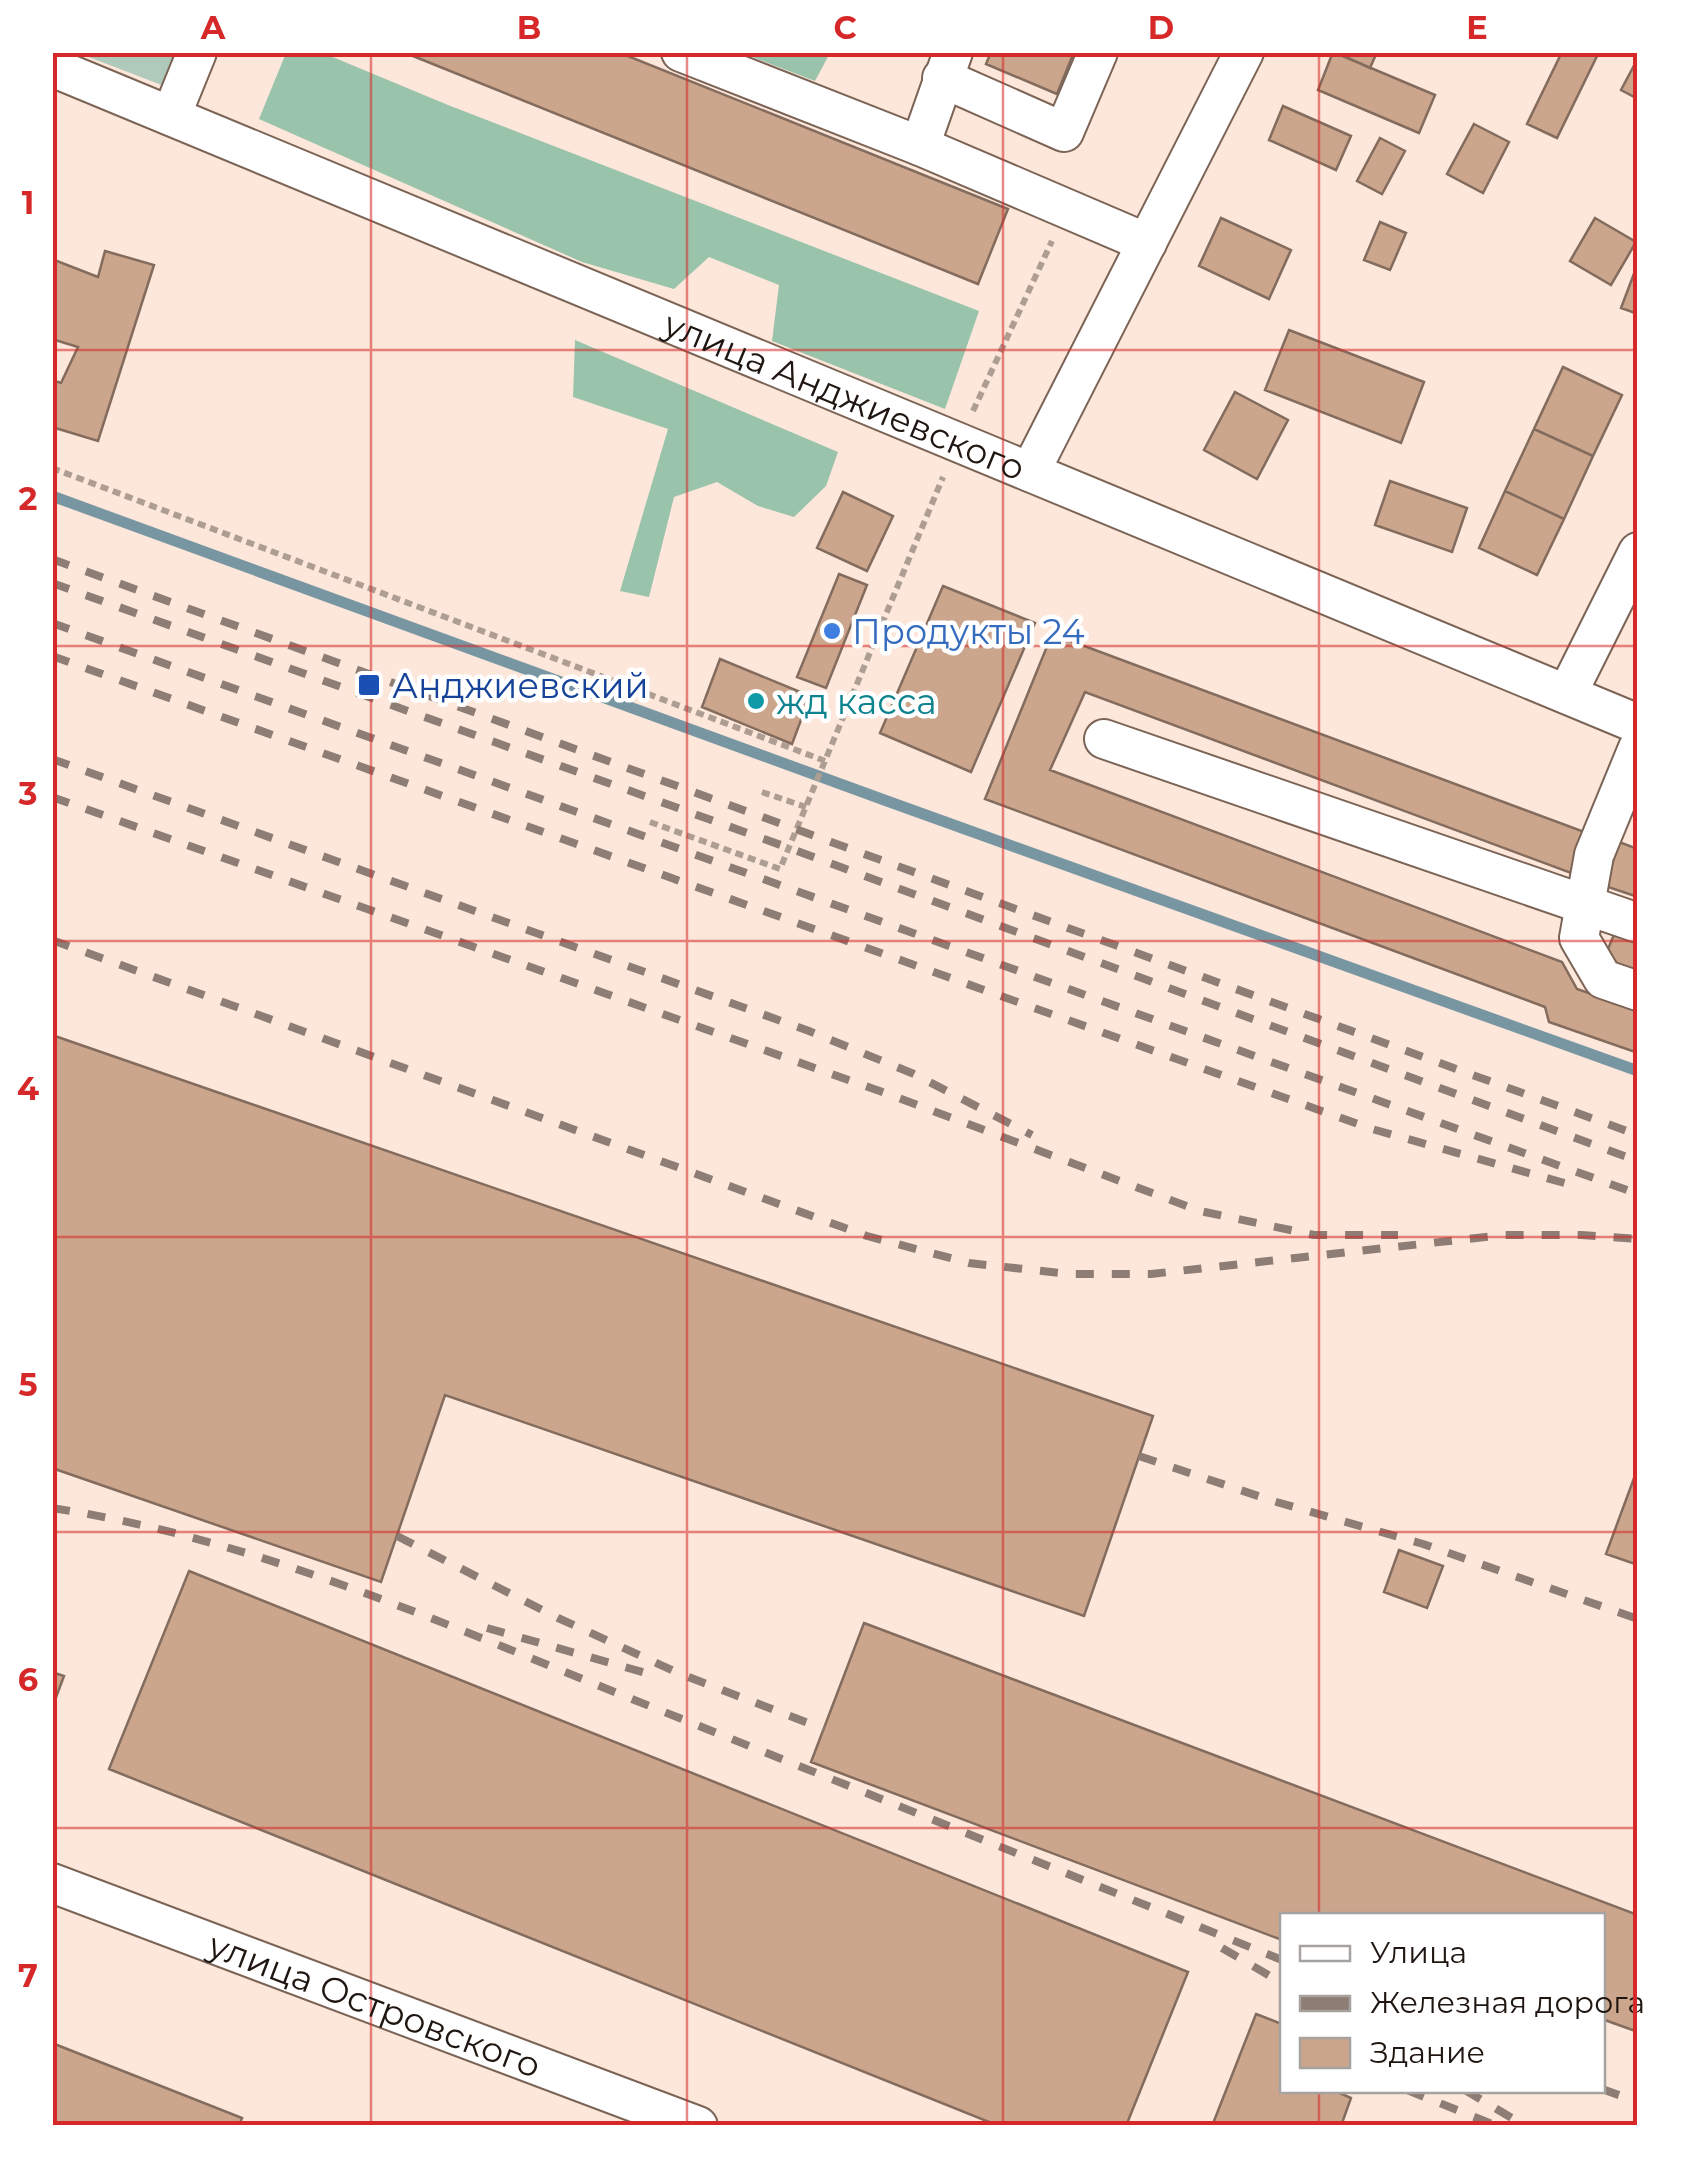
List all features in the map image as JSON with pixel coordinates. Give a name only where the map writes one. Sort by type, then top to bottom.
[{"type":"street","points":[[171,116],[197,52]]},
{"type":"street","points":[[681,52],[920,146],[1147,242]]},
{"type":"street","points":[[920,146],[948,65],[1064,132],[1098,52]]},
{"type":"street","points":[[1030,472],[1244,52]]},
{"type":"street","name":"улица Анджиевского","points":[[52,67],[1638,724]]},
{"type":"street","points":[[1567,694],[1638,552]]},
{"type":"street","points":[[1104,739],[1638,923]]},
{"type":"street","points":[[1638,748],[1594,855],[1579,938],[1603,979],[1638,991]]},
{"type":"street","name":"улица Островского","points":[[52,1883],[698,2126]]},
{"type":"path","points":[[52,468],[824,762],[780,869],[650,822]]},
{"type":"path","points":[[762,792],[806,807]]},
{"type":"green space","points":[[830,52],[815,81],[742,53]]},
{"type":"green space","points":[[78,53],[197,53],[180,92]]},
{"type":"green space","points":[[286,53],[323,53],[979,311],[945,409],[772,341],[779,285],[709,257],[674,289],[582,262],[259,119]]},
{"type":"green space","points":[[575,340],[838,452],[826,486],[794,517],[758,506],[717,482],[674,497],[649,597],[620,591],[668,429],[573,397]]},
{"type":"building","points":[[403,52],[618,52],[1008,209],[978,284]]},
{"type":"building","points":[[991,52],[1074,52],[1057,94],[986,64]]},
{"type":"building","points":[[1333,52],[1435,95],[1419,133],[1318,90]]},
{"type":"building","points":[[1335,52],[1377,52],[1370,68]]},
{"type":"building","points":[[1562,52],[1599,52],[1557,138],[1527,124]]},
{"type":"building","points":[[1638,58],[1638,99],[1621,90]]},
{"type":"building","points":[[1283,106],[1351,136],[1336,170],[1269,140]]},
{"type":"building","points":[[1474,124],[1509,142],[1483,193],[1447,174]]},
{"type":"building","points":[[1380,138],[1405,151],[1382,194],[1357,181]]},
{"type":"building","points":[[1221,218],[1291,250],[1269,299],[1199,266]]},
{"type":"building","points":[[1595,218],[1636,242],[1611,285],[1570,261]]},
{"type":"building","points":[[1380,222],[1406,233],[1390,270],[1364,260]]},
{"type":"building","points":[[105,251],[154,265],[98,441],[52,427],[52,380],[61,383],[78,347],[52,339],[52,259],[98,277]]},
{"type":"building","points":[[1638,263],[1638,314],[1621,308]]},
{"type":"building","points":[[1289,330],[1424,382],[1401,443],[1265,390]]},
{"type":"building","points":[[1563,367],[1622,395],[1593,456],[1534,429]]},
{"type":"building","points":[[1235,392],[1288,420],[1257,479],[1204,450]]},
{"type":"building","points":[[1534,429],[1593,456],[1564,519],[1505,491]]},
{"type":"building","points":[[1390,481],[1467,508],[1452,552],[1375,525]]},
{"type":"building","points":[[1505,491],[1564,519],[1537,575],[1479,548]]},
{"type":"building","points":[[843,492],[893,516],[867,571],[817,548]]},
{"type":"building","name":"Продукты 24","points":[[839,574],[867,585],[826,688],[797,677]]},
{"type":"building","points":[[943,586],[1035,623],[971,772],[880,733]]},
{"type":"building","points":[[1052,634],[1587,833],[1571,873],[1085,692],[1050,770],[1562,962],[1577,989],[1638,1010],[1638,1053],[1549,1022],[1545,1007],[985,799]]},
{"type":"building","name":"жд касса","points":[[720,659],[810,696],[792,744],[702,707]]},
{"type":"building","points":[[1619,842],[1638,849],[1638,897],[1605,886]]},
{"type":"building","points":[[1618,925],[1638,932],[1638,973],[1603,961]]},
{"type":"building","points":[[52,1035],[1153,1416],[1084,1616],[445,1395],[381,1582],[52,1468]]},
{"type":"building","points":[[1638,1470],[1638,1565],[1606,1554]]},
{"type":"building","points":[[1399,1550],[1443,1566],[1427,1608],[1384,1592]]},
{"type":"building","points":[[189,1571],[1188,1972],[1126,2126],[999,2126],[109,1769]]},
{"type":"building","points":[[864,1623],[1638,1915],[1638,2032],[1605,2020],[1605,1913],[1280,1913],[1280,1939],[811,1762]]},
{"type":"building","points":[[52,1672],[64,1676],[52,1708]]},
{"type":"building","points":[[1256,2014],[1280,2023],[1280,2093],[1340,2093],[1351,2098],[1341,2126],[1212,2126]]},
{"type":"building","points":[[52,2043],[242,2118],[239,2126],[52,2126]]},
{"type":"waterway","points":[[52,496],[1638,1071]]},
{"type":"railway","points":[[52,559],[1638,1135]]},
{"type":"railway","points":[[52,583],[789,848],[1638,1161]]},
{"type":"railway","points":[[52,623],[1638,1194]]},
{"type":"railway","points":[[52,656],[1372,1129],[1575,1186]]},
{"type":"railway","points":[[52,759],[809,1031],[914,1074],[1032,1135]]},
{"type":"railway","points":[[52,797],[888,1094],[1200,1211],[1314,1235],[1398,1235]]},
{"type":"railway","points":[[52,940],[867,1236],[969,1263],[1069,1274],[1151,1274],[1503,1235],[1638,1239]]},
{"type":"railway","points":[[1139,1456],[1273,1501],[1423,1544],[1638,1619]]},
{"type":"railway","points":[[52,1508],[198,1539],[340,1584],[1280,1959]]},
{"type":"railway","points":[[397,1536],[558,1618],[678,1673],[824,1729]]},
{"type":"railway","points":[[487,1628],[660,1677]]},
{"type":"railway","points":[[1222,1948],[1280,1982]]},
{"type":"railway","points":[[1605,2090],[1638,2102]]},
{"type":"railway","points":[[1414,2093],[1497,2126]]},
{"type":"railway","points":[[1470,2093],[1525,2126]]},
{"type":"place","name":"Продукты 24","points":[[832,631]]},
{"type":"place","name":"Анджиевский","points":[[369,685]]},
{"type":"place","name":"жд касса","points":[[756,701]]}]
